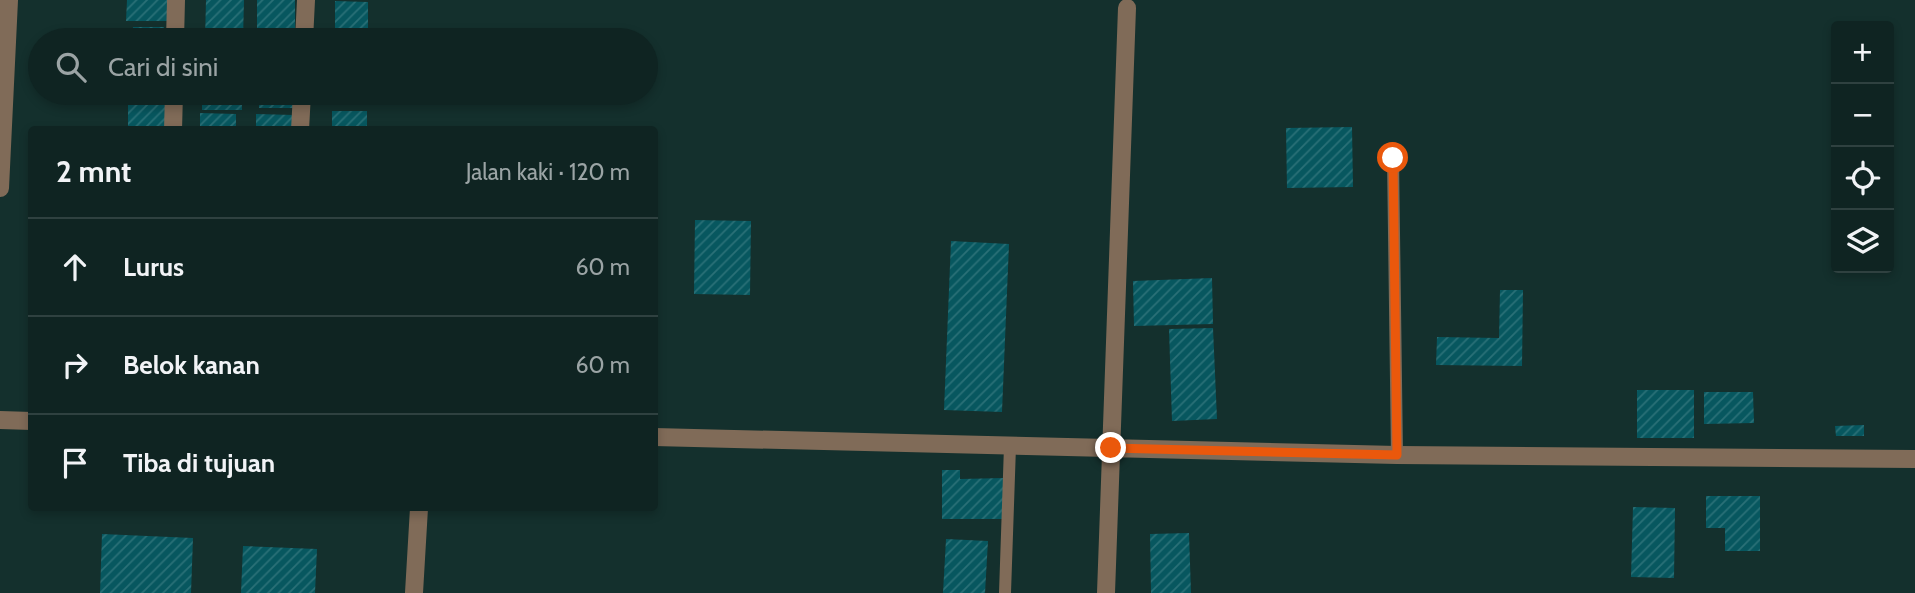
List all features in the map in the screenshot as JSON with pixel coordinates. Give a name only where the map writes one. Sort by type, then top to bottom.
[{"type":"street","points":[[0,188],[9,0]]},
{"type":"street","points":[[175,28],[176,0]]},
{"type":"street","points":[[305,28],[306,0]]},
{"type":"street","points":[[1106,593],[1127,8]]},
{"type":"street","points":[[173,126],[174,105]]},
{"type":"street","points":[[300,126],[301,105]]},
{"type":"street","points":[[0,420],[28,421]]},
{"type":"street","points":[[658,437],[1397,455],[1915,459]]},
{"type":"street","points":[[414,593],[419,511]]},
{"type":"lane","points":[[1393,158],[1397,455]]},
{"type":"lane","points":[[1005,593],[1010,446]]},
{"type":"building","points":[[127,0],[171,0],[171,21],[126,21]]},
{"type":"building","points":[[206,0],[244,0],[243,28],[205,28]]},
{"type":"building","points":[[257,0],[295,0],[295,28],[257,28]]},
{"type":"building","points":[[335,1],[368,2],[368,28],[335,28]]},
{"type":"building","points":[[133,27],[164,27],[164,28]]},
{"type":"building","points":[[128,105],[168,105],[168,126],[128,126]]},
{"type":"building","points":[[202,105],[242,105],[242,110],[202,110]]},
{"type":"building","points":[[259,105],[296,105],[296,108],[259,108]]},
{"type":"building","points":[[332,111],[367,111],[367,126],[332,126]]},
{"type":"building","points":[[200,113],[236,114],[236,126],[200,126]]},
{"type":"building","points":[[256,114],[294,115],[294,126],[256,126]]},
{"type":"building","points":[[1352,127],[1353,187],[1287,188],[1286,128]]},
{"type":"building","points":[[695,220],[751,221],[750,295],[694,294]]},
{"type":"building","points":[[951,241],[1009,244],[1002,412],[944,410]]},
{"type":"building","points":[[1212,278],[1213,324],[1134,326],[1133,281]]},
{"type":"building","points":[[1500,290],[1523,290],[1522,366],[1436,365],[1437,337],[1499,338]]},
{"type":"building","points":[[1213,328],[1217,419],[1172,421],[1169,329]]},
{"type":"building","points":[[1637,390],[1694,390],[1694,438],[1637,438]]},
{"type":"building","points":[[1704,392],[1753,392],[1754,423],[1704,424]]},
{"type":"building","points":[[1864,425],[1864,436],[1836,436],[1835,426]]},
{"type":"building","points":[[942,470],[960,470],[960,479],[1004,478],[1004,519],[942,519]]},
{"type":"building","points":[[1706,496],[1760,496],[1760,551],[1725,551],[1725,528],[1706,528]]},
{"type":"building","points":[[1633,507],[1675,508],[1674,578],[1631,577]]},
{"type":"building","points":[[1189,533],[1191,593],[1151,593],[1150,534]]},
{"type":"building","points":[[102,534],[193,538],[191,593],[100,593]]},
{"type":"building","points":[[946,539],[988,541],[985,593],[943,593]]},
{"type":"building","points":[[243,546],[317,549],[315,593],[241,593]]},
{"type":"route","points":[[1111,448],[1397,455],[1393,158]]}]
